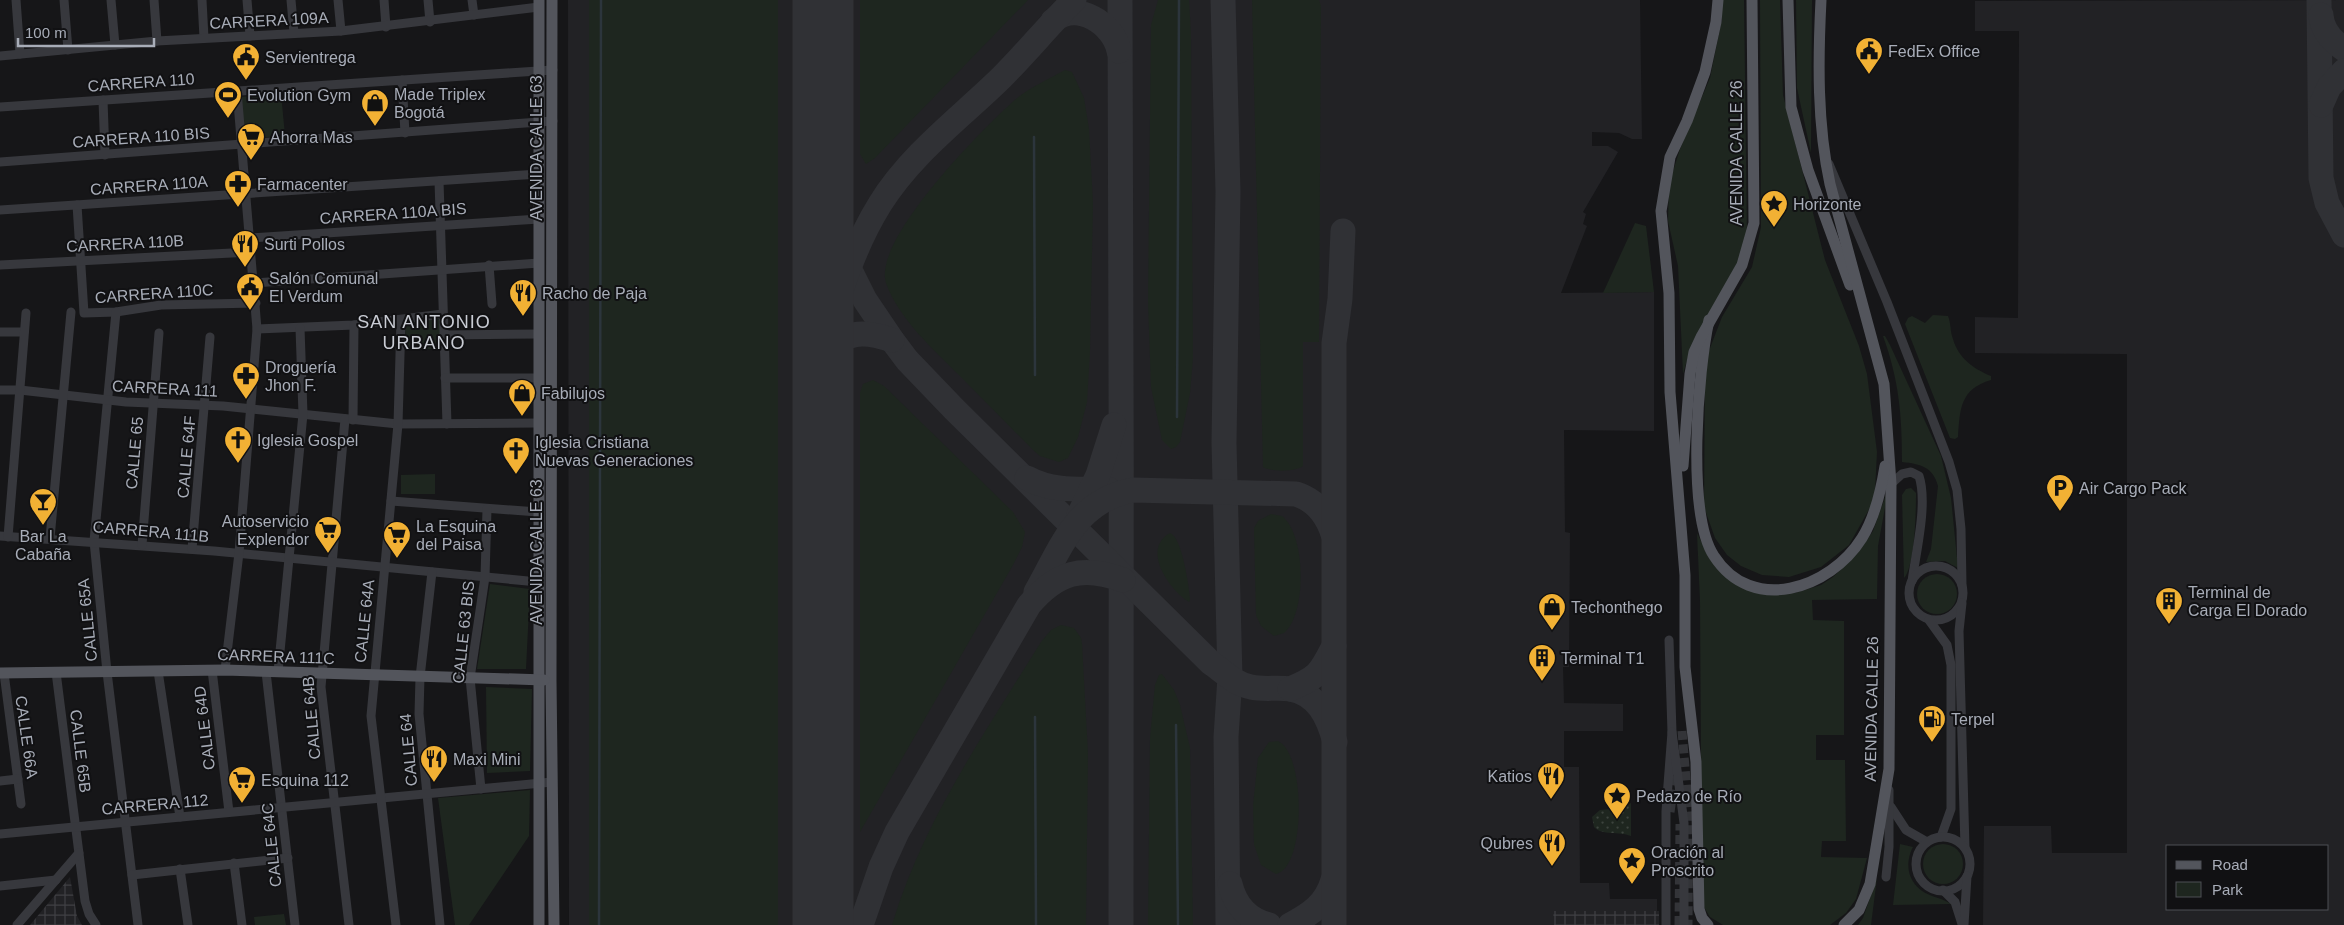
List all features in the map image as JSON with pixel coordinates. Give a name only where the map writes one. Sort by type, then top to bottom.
[{"type":"main road","name":"AVENIDA CALLE 63","points":[[552,0],[551,681],[554,925]]},
{"type":"main road","name":"AVENIDA CALLE 26","points":[[1708,925],[1702,918],[1699,909],[1696,762],[1686,667],[1684,575],[1680,501],[1670,392],[1669,293],[1662,242],[1662,196],[1670,158],[1688,121],[1705,72],[1716,22],[1718,0]]},
{"type":"main road","name":"AVENIDA CALLE 26","points":[[1680,501],[1691,365],[1697,345],[1742,265],[1754,223],[1752,0]]},
{"type":"main road","name":"AVENIDA CALLE 26","points":[[1788,0],[1789,78],[1794,123],[1808,170],[1876,355]]},
{"type":"main road","name":"AVENIDA CALLE 26","points":[[1821,2],[1820,80],[1825,153],[1830,184],[1886,395],[1891,484],[1889,768],[1870,884],[1859,910],[1844,925]]},
{"type":"main road","name":"AVENIDA CALLE 63","points":[[539,3],[539,925]]},
{"type":"main road","points":[[1710,320],[1700,374],[1699,508],[1707,542],[1714,556],[1738,579],[1767,590],[1792,589],[1817,579],[1842,561],[1861,539],[1877,505],[1889,436]]},
{"type":"main road","name":"CARRERA 111C","points":[[2,673],[226,670],[551,681]]},
{"type":"street","points":[[16,0],[20,54]]},
{"type":"street","points":[[64,0],[68,50]]},
{"type":"street","points":[[111,0],[115,45]]},
{"type":"street","points":[[154,0],[157,41]]},
{"type":"street","points":[[202,0],[204,38]]},
{"type":"street","points":[[247,0],[250,36]]},
{"type":"street","points":[[291,0],[294,33]]},
{"type":"street","points":[[338,0],[341,31]]},
{"type":"street","points":[[384,0],[386,27]]},
{"type":"street","points":[[428,0],[430,22]]},
{"type":"street","points":[[472,0],[474,15]]},
{"type":"street","name":"CARRERA 109A","points":[[0,56],[157,41],[386,27],[430,22],[539,3]]},
{"type":"street","name":"CARRERA 110","points":[[0,107],[552,70]]},
{"type":"street","points":[[402,80],[404,132]]},
{"type":"street","name":"CALLE 64D","points":[[226,670],[239,553],[257,329],[252,252],[236,91]]},
{"type":"street","points":[[103,100],[105,155]]},
{"type":"street","name":"CARRERA 110 BIS","points":[[0,162],[553,122]]},
{"type":"street","name":"AVENIDA CALLE 26","points":[[1825,153],[1887,302],[1949,462],[1957,490],[1961,529],[1962,585]]},
{"type":"street","name":"CARRERA 110A","points":[[0,210],[539,174]]},
{"type":"street","points":[[439,181],[447,424]]},
{"type":"street","points":[[77,205],[80,261]]},
{"type":"street","name":"CARRERA 110A BIS","points":[[250,238],[539,219]]},
{"type":"street","name":"CARRERA 110B","points":[[0,265],[252,252]]},
{"type":"street","name":"CARRERA 110C","points":[[80,261],[84,313],[116,312],[161,305],[256,303]]},
{"type":"street","points":[[254,283],[489,265],[539,263]]},
{"type":"street","points":[[489,265],[492,304]]},
{"type":"street","points":[[50,538],[71,312]]},
{"type":"street","name":"CALLE 65A","points":[[116,312],[94,541],[107,672],[138,925]]},
{"type":"street","points":[[4,536],[20,390],[26,313]]},
{"type":"street","points":[[257,329],[354,325],[443,314]]},
{"type":"street","name":"CALLE 64A","points":[[396,925],[371,716],[398,424],[401,320]]},
{"type":"street","name":"CALLE 64B","points":[[349,925],[320,673],[349,419],[354,325]]},
{"type":"street","points":[[278,672],[303,414],[300,328]]},
{"type":"street","points":[[0,332],[24,332]]},
{"type":"street","name":"CALLE 65","points":[[142,545],[159,333]]},
{"type":"street","points":[[444,336],[539,334]]},
{"type":"street","name":"CALLE 64F","points":[[192,549],[210,337]]},
{"type":"street","points":[[445,378],[538,378]]},
{"type":"street","name":"CARRERA 111","points":[[0,390],[20,390],[107,400],[252,409],[398,424],[538,423]]},
{"type":"street","points":[[1891,484],[1906,472],[1916,474],[1921,481],[1921,512],[1910,600],[1920,616],[1937,621],[1952,616],[1962,603]]},
{"type":"street","points":[[391,502],[538,512]]},
{"type":"street","name":"CALLE 63 BIS","points":[[481,789],[470,678],[485,577],[487,509]]},
{"type":"street","name":"CARRERA 111B","points":[[4,536],[94,541],[239,553],[538,582]]},
{"type":"street","points":[[1912,582],[1924,569],[1942,567],[1951,570],[1962,585],[1959,631],[1965,848],[1970,862],[1963,925]]},
{"type":"street","name":"CALLE 64","points":[[432,572],[420,676],[419,714],[440,925]]},
{"type":"street","points":[[1929,620],[1947,645],[1951,665],[1951,809],[1941,837]]},
{"type":"street","points":[[1666,925],[1666,811],[1672,732],[1669,640]]},
{"type":"street","name":"CALLE 64D","points":[[212,670],[230,812]]},
{"type":"street","points":[[158,671],[180,817]]},
{"type":"street","name":"CALLE 65B","points":[[56,672],[85,901],[94,923]]},
{"type":"street","name":"CALLE 64C","points":[[266,672],[295,925]]},
{"type":"street","name":"CALLE 66A","points":[[2,673],[21,804]]},
{"type":"street","points":[[1672,732],[1684,816],[1684,925]]},
{"type":"street","points":[[1886,877],[1890,847],[1889,768]]},
{"type":"street","points":[[0,781],[18,779]]},
{"type":"street","name":"CARRERA 112","points":[[0,834],[552,782]]},
{"type":"street","points":[[1889,805],[1906,830],[1927,842]]},
{"type":"street","points":[[1963,925],[1955,902],[1943,890],[1928,885],[1918,872],[1918,856],[1927,842],[1941,837],[1950,838],[1965,848]]},
{"type":"street","points":[[17,925],[79,853]]},
{"type":"street","points":[[132,874],[288,858]]},
{"type":"street","points":[[234,864],[242,925]]},
{"type":"street","points":[[180,869],[188,925]]},
{"type":"street","points":[[1943,890],[1957,887],[1967,876]]},
{"type":"street","points":[[0,886],[56,880]]},
{"type":"shaded area","points":[[568,0],[1640,0],[1642,139],[1632,139],[1619,133],[1592,132],[1592,146],[1608,146],[1618,152],[1583,212],[1586,214],[1583,224],[1587,226],[1561,293],[1654,292],[1654,431],[1564,430],[1565,532],[1570,533],[1569,667],[1563,667],[1564,703],[1623,704],[1623,731],[1564,731],[1564,767],[1579,767],[1580,883],[1609,883],[1610,899],[1657,899],[1657,925],[569,925]]},
{"type":"shaded area","points":[[2344,0],[2344,925],[1983,925],[1984,826],[2051,826],[2052,853],[2127,853],[2127,354],[1975,353],[1975,317],[2018,318],[2019,31],[1975,31],[1975,1]]},
{"type":"shaded area","points":[[70,877],[77,916],[82,925],[30,925]]},
{"type":"shaded area","points":[[1553,911],[1659,911],[1659,925],[1554,925]]},
{"type":"green space","points":[[589,0],[778,0],[778,925],[589,925]]},
{"type":"green space","points":[[860,0],[1028,0],[875,158],[866,164],[860,154]]},
{"type":"green space","points":[[1158,0],[1189,0],[1191,34],[1193,358],[1190,393],[1180,442],[1171,449],[1162,440],[1151,387],[1148,302],[1151,25]]},
{"type":"green space","points":[[1252,0],[1319,0],[1321,6],[1319,342],[1303,342],[1303,466],[1283,471],[1263,467]]},
{"type":"green space","points":[[1722,0],[1744,0],[1747,236],[1741,259],[1688,357],[1683,374],[1678,266],[1668,221],[1669,184],[1680,149],[1710,78],[1722,19]]},
{"type":"green space","points":[[1760,0],[1780,0],[1783,95],[1825,260],[1859,346],[1867,374],[1877,452],[1875,491],[1871,506],[1849,545],[1821,567],[1789,577],[1762,575],[1741,566],[1727,555],[1715,538],[1704,507],[1705,361],[1722,317],[1752,267],[1761,227]]},
{"type":"green space","points":[[1796,0],[1812,0],[1811,153],[1797,88]]},
{"type":"green space","points":[[1065,70],[1072,72],[1084,98],[1089,129],[1093,204],[1087,402],[1078,437],[1068,458],[1059,462],[1040,456],[1033,450],[917,332],[899,309],[886,283],[886,264],[896,240],[913,213],[957,158],[1016,99],[1033,87]]},
{"type":"green space","points":[[281,94],[285,135],[243,140],[239,97]]},
{"type":"green space","points":[[1635,223],[1646,226],[1654,292],[1603,293]]},
{"type":"green space","points":[[1933,315],[1948,316],[1955,346],[1959,352],[1973,366],[1991,376],[1991,380],[1973,389],[1967,395],[1961,409],[1958,437],[1955,439],[1950,438],[1905,324],[1908,318],[1912,316],[1925,323]]},
{"type":"green space","points":[[441,319],[441,349],[406,349],[405,322]]},
{"type":"green space","points":[[1883,336],[1885,336],[1890,345],[1941,456],[1951,498],[1958,568],[1945,561],[1926,562],[1931,549],[1938,486],[1933,475],[1925,468],[1920,465],[1902,462],[1901,429],[1896,383]]},
{"type":"green space","points":[[873,380],[884,386],[1013,512],[1025,532],[1022,547],[1013,565],[860,832],[860,393],[863,384]]},
{"type":"green space","points":[[435,474],[435,494],[401,494],[401,475]]},
{"type":"green space","points":[[1889,486],[1878,546],[1877,599],[1812,600],[1813,620],[1844,621],[1844,735],[1816,735],[1816,760],[1845,760],[1846,841],[1822,841],[1821,857],[1867,858],[1856,899],[1846,913],[1830,925],[1723,925],[1710,917],[1702,904],[1700,601],[1697,533],[1710,559],[1768,594],[1795,593],[1821,585],[1833,577],[1857,554],[1873,531]]},
{"type":"green space","points":[[1911,488],[1916,493],[1913,551],[1908,572],[1904,578],[1902,495],[1906,489]]},
{"type":"green space","points":[[1271,514],[1282,516],[1290,526],[1296,539],[1301,574],[1297,609],[1292,623],[1284,633],[1274,636],[1261,626],[1256,615],[1254,528],[1258,521]]},
{"type":"green space","points":[[1170,533],[1178,543],[1184,563],[1189,602],[1181,596],[1167,579],[1158,559],[1158,549],[1162,540]]},
{"type":"green space","points":[[1937,574],[1951,580],[1957,594],[1951,608],[1937,614],[1923,608],[1917,594],[1923,580]]},
{"type":"green space","points":[[490,584],[530,589],[526,669],[477,669]]},
{"type":"green space","points":[[1061,625],[1074,628],[1081,638],[1082,644],[1088,753],[1086,925],[892,925],[920,850],[957,779],[1041,642],[1051,630]]},
{"type":"green space","points":[[1162,674],[1174,690],[1180,705],[1190,748],[1193,925],[1148,925],[1150,738],[1155,685],[1159,675]]},
{"type":"green space","points":[[486,687],[532,689],[530,771],[487,773]]},
{"type":"green space","points":[[1278,741],[1287,750],[1294,766],[1298,787],[1299,810],[1293,853],[1286,867],[1276,874],[1261,865],[1254,844],[1253,806],[1258,758],[1269,742]]},
{"type":"green space","points":[[530,790],[529,836],[469,925],[455,925],[438,798]]},
{"type":"green space","points":[[1631,803],[1631,836],[1601,832],[1594,827],[1592,817],[1600,810],[1622,808]]},
{"type":"green space","points":[[1900,844],[1913,847],[1908,865],[1910,876],[1917,887],[1925,893],[1951,904],[1893,905]]},
{"type":"green space","points":[[1947,844],[1954,847],[1960,853],[1963,864],[1962,872],[1954,881],[1947,884],[1939,884],[1932,881],[1924,872],[1923,860],[1926,853],[1935,845]]},
{"type":"green space","points":[[1877,878],[1871,925],[1858,925],[1863,918]]},
{"type":"green space","points":[[284,914],[286,925],[255,925],[254,917]]},
{"type":"waterway","points":[[599,925],[601,0]]},
{"type":"waterway","points":[[1177,417],[1179,0]]},
{"type":"waterway","points":[[1034,137],[1035,375]]},
{"type":"waterway","points":[[1035,717],[1036,925]]},
{"type":"waterway","points":[[1176,725],[1178,925]]},
{"type":"taxiway","points":[[823,348],[840,292],[861,238],[892,186],[937,137],[1001,78],[1074,0]]},
{"type":"taxiway","points":[[1120,0],[1121,925]]},
{"type":"taxiway","points":[[1223,0],[1228,192],[1224,443],[1230,677],[1226,737],[1228,925]]},
{"type":"taxiway","points":[[2319,0],[2321,178],[2327,203],[2344,235]]},
{"type":"taxiway","points":[[1053,21],[1063,15],[1073,13],[1093,18],[1110,32],[1116,41],[1119,51]]},
{"type":"taxiway","points":[[2321,15],[2323,26],[2328,35],[2344,49]]},
{"type":"taxiway","points":[[2321,105],[2329,87],[2344,71]]},
{"type":"taxiway","points":[[823,152],[832,205],[848,266],[865,300],[907,360],[954,409],[1211,663],[1245,685],[1261,688],[1290,689],[1308,696],[1315,701],[1325,716],[1335,742]]},
{"type":"taxiway","points":[[1334,925],[1334,343],[1340,299],[1343,231]]},
{"type":"taxiway","points":[[823,361],[842,340],[848,337],[863,334],[892,340]]},
{"type":"taxiway","points":[[1079,515],[1098,475],[1114,425]]},
{"type":"taxiway","points":[[1027,478],[1056,488],[1108,489]]},
{"type":"taxiway","points":[[1036,592],[1063,542],[1084,515],[1097,504],[1133,490],[1296,494],[1309,500],[1319,509],[1333,534]]},
{"type":"taxiway","points":[[861,925],[881,867],[897,832],[1029,605],[1050,585],[1071,574],[1095,573],[1123,580]]},
{"type":"taxiway","points":[[1290,689],[1318,673],[1334,646]]},
{"type":"taxiway","points":[[1290,925],[1305,917],[1322,902],[1333,880]]},
{"type":"taxiway","points":[[1230,884],[1239,905],[1249,915],[1269,925]]},
{"type":"runway","points":[[823,0],[823,925]]},
{"type":"tunnel","points":[[1682,731],[1689,816],[1688,925]]},
{"type":"tunnel","points":[[1670,812],[1676,770]]},
{"type":"tunnel","points":[[1679,925],[1680,824]]},
{"type":"place","name":"FedEx Office","points":[[1869,75]]},
{"type":"place","name":"Servientrega","points":[[246,81]]},
{"type":"place","name":"Evolution Gym","points":[[228,119]]},
{"type":"place","name":"Made Triplex Bogotá","points":[[375,127]]},
{"type":"place","name":"Ahorra Mas","points":[[251,161]]},
{"type":"place","name":"Farmacenter","points":[[238,208]]},
{"type":"place","name":"Horizonte","points":[[1774,228]]},
{"type":"place","name":"Surti Pollos","points":[[245,268]]},
{"type":"place","name":"Salón Comunal El Verdum","points":[[250,311]]},
{"type":"place","name":"Racho de Paja","points":[[523,317]]},
{"type":"place","name":"Droguería Jhon F.","points":[[246,400]]},
{"type":"place","name":"Fabilujos","points":[[522,417]]},
{"type":"place","name":"Iglesia Gospel","points":[[238,464]]},
{"type":"place","name":"Iglesia Cristiana Nuevas Generaciones","points":[[516,475]]},
{"type":"place","name":"Air Cargo Pack","points":[[2060,512]]},
{"type":"place","name":"Bar La Cabaña","points":[[43,526]]},
{"type":"place","name":"Autoservicio Explendor","points":[[328,554]]},
{"type":"place","name":"La Esquina del Paisa","points":[[397,559]]},
{"type":"place","name":"Terminal de Carga El Dorado","points":[[2169,625]]},
{"type":"place","name":"Techonthego","points":[[1552,631]]},
{"type":"place","name":"Terminal T1","points":[[1542,682]]},
{"type":"place","name":"Terpel","points":[[1932,743]]},
{"type":"place","name":"Maxi Mini","points":[[434,783]]},
{"type":"place","name":"Katios","points":[[1551,800]]},
{"type":"place","name":"Esquina 112","points":[[242,804]]},
{"type":"place","name":"Pedazo de Río","points":[[1617,820]]},
{"type":"place","name":"Qubres","points":[[1552,867]]},
{"type":"place","name":"Oración al Proscrito","points":[[1632,885]]},
{"type":"district","name":"SAN ANTONIO URBANO","points":[[424,332]]}]
